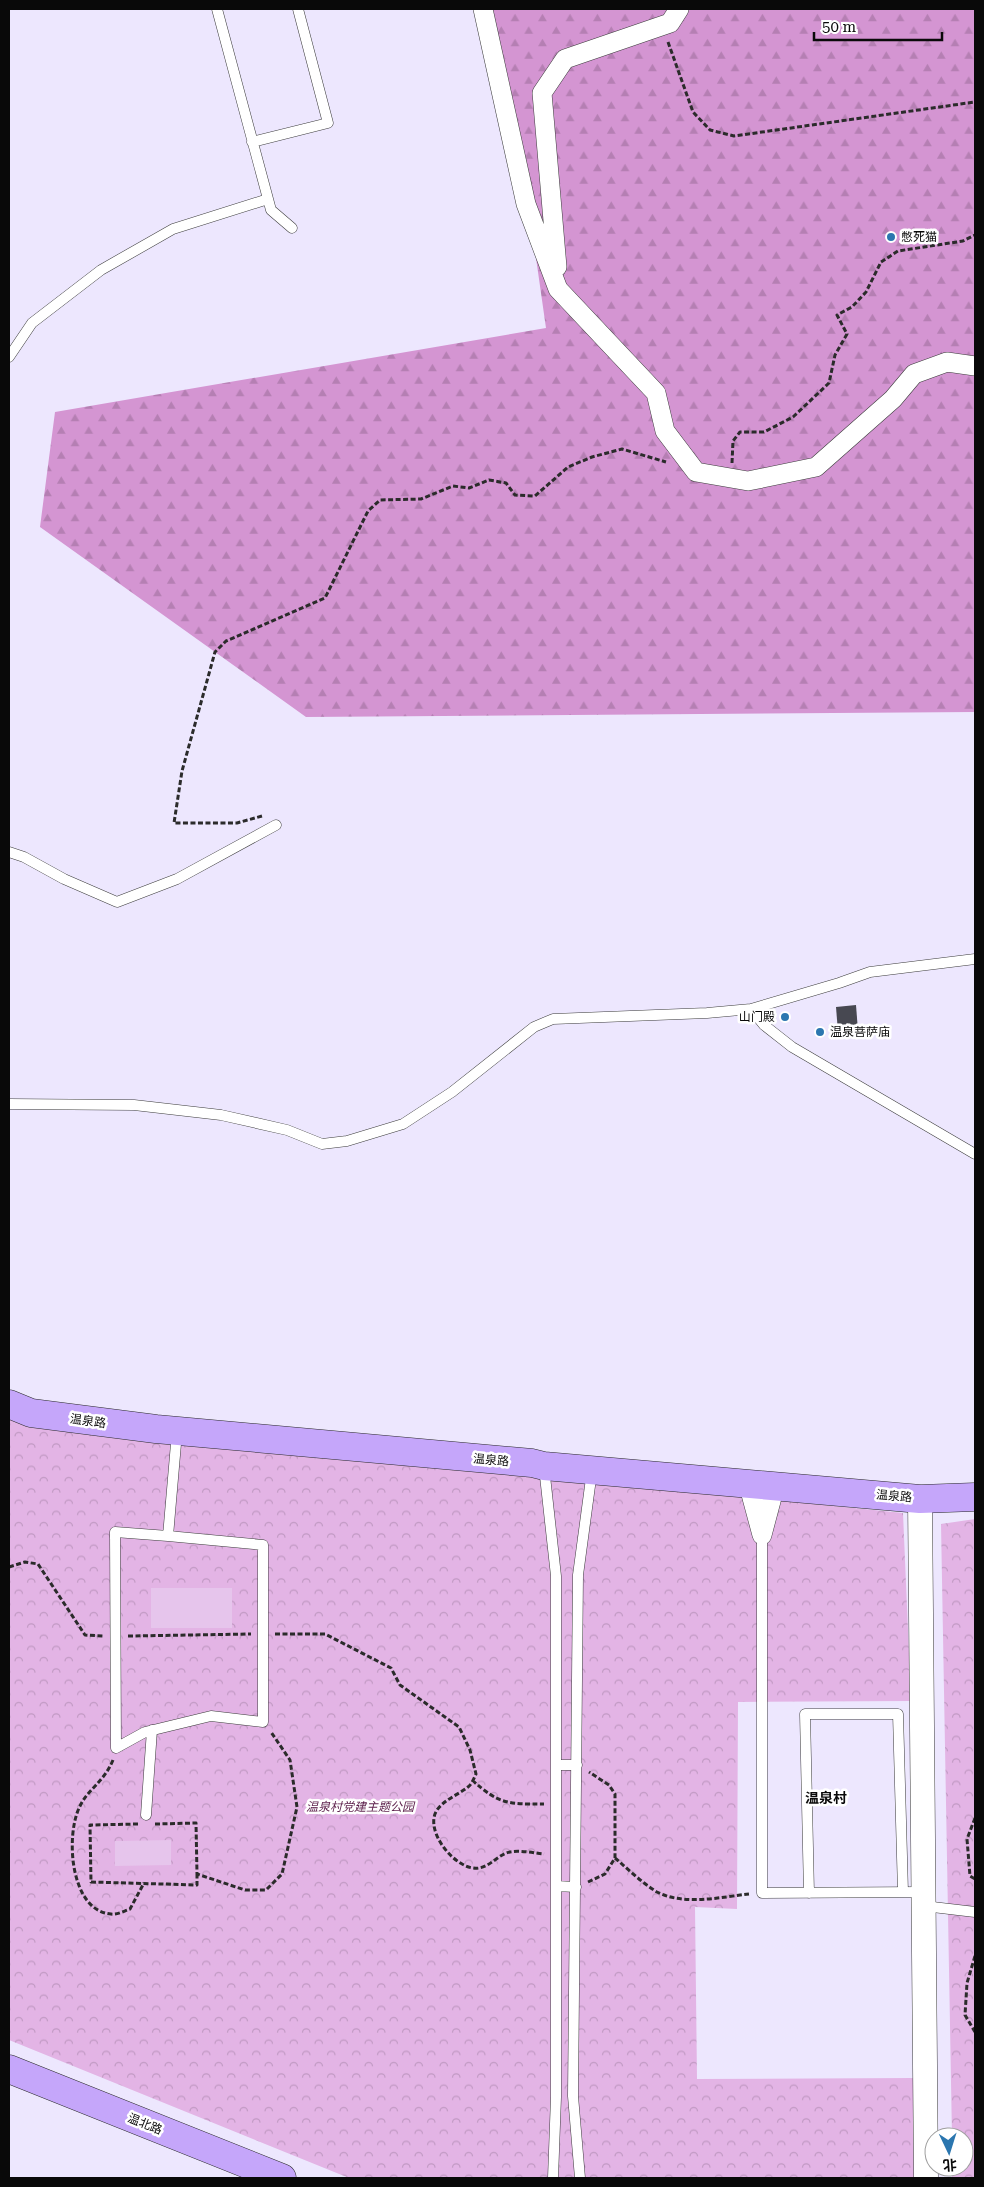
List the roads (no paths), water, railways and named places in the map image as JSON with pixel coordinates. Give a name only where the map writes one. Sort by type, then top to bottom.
[{"type":"main road","name":"温泉路","points":[[9,1404],[31,1413],[178,1431],[920,1499],[975,1497]]},
{"type":"main road","name":"温北路","points":[[9,2069],[282,2178]]},
{"type":"street","points":[[484,9],[526,204],[558,289],[656,393],[665,431],[696,472],[748,481],[816,467],[893,398],[914,374],[947,362],[975,366]]},
{"type":"street","points":[[558,289],[542,93],[565,59],[670,23],[679,9]]},
{"type":"street","points":[[748,1483],[762,1535]]},
{"type":"street","points":[[762,1535],[775,1486]]},
{"type":"street","points":[[920,1499],[917,1897],[926,2178]]},
{"type":"lane","points":[[216,9],[270,210],[292,228]]},
{"type":"lane","points":[[252,142],[328,123],[298,9]]},
{"type":"lane","points":[[9,357],[32,323],[101,270],[173,229],[268,199]]},
{"type":"lane","points":[[9,852],[24,857],[117,902],[177,879],[276,825]]},
{"type":"lane","points":[[9,1104],[134,1105],[221,1115],[287,1130],[322,1144],[348,1141],[403,1124],[452,1092],[534,1027],[553,1019],[707,1014],[751,1009],[870,972],[975,959]]},
{"type":"lane","points":[[751,1009],[764,1025],[792,1047],[975,1154]]},
{"type":"lane","points":[[168,1536],[178,1431]]},
{"type":"lane","points":[[544,1466],[556,1576],[556,2097],[553,2178]]},
{"type":"lane","points":[[580,2178],[574,2096],[578,1575],[592,1470]]},
{"type":"lane","points":[[115,1532],[168,1536],[263,1546],[263,1722],[211,1716],[145,1732],[116,1748],[115,1532]]},
{"type":"lane","points":[[762,1535],[762,1893],[917,1897],[975,1912]]},
{"type":"lane","points":[[808,1893],[805,1714],[898,1714],[917,1897]]},
{"type":"lane","points":[[146,1815],[152,1730]]},
{"type":"lane","points":[[557,1765],[577,1765]]},
{"type":"lane","points":[[556,1886],[576,1887]]},
{"type":"lane","points":[[556,2097],[574,2096]]},
{"type":"place","name":"憋死猫","points":[[891,237]]},
{"type":"place","name":"山门殿","points":[[785,1017]]},
{"type":"place","name":"温泉菩萨庙","points":[[820,1032]]},
{"type":"district","name":"温泉村","points":[[826,1798]]},
{"type":"park label","name":"温泉村党建主题公园","points":[[360,1807]]}]
